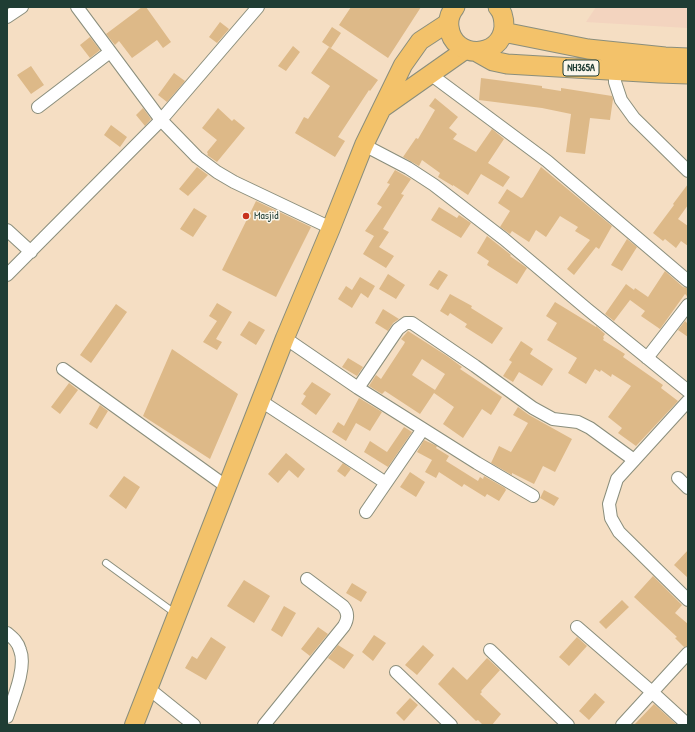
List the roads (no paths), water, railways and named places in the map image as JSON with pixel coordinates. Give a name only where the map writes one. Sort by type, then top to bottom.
[{"type":"highway","points":[[471,51],[488,50],[498,42],[503,32],[504,21],[498,7]]},
{"type":"highway","name":"NH365A","points":[[452,14],[450,33],[456,43],[493,61],[507,64],[688,74]]},
{"type":"highway","name":"NH365A","points":[[503,32],[588,49],[688,58]]},
{"type":"main road","points":[[134,725],[285,338],[364,145],[403,66],[420,41],[452,14]]},
{"type":"main road","points":[[381,109],[430,74],[471,51]]},
{"type":"street","points":[[7,17],[22,7]]},
{"type":"street","points":[[77,7],[161,120],[197,157],[217,172],[234,182],[331,228]]},
{"type":"street","points":[[7,275],[161,120],[258,7]]},
{"type":"street","points":[[38,107],[110,52]]},
{"type":"street","points":[[615,70],[615,82],[621,100],[634,118],[688,171]]},
{"type":"street","points":[[430,74],[547,161],[688,281]]},
{"type":"street","points":[[364,145],[408,168],[434,185],[504,238],[688,391]]},
{"type":"street","points":[[7,230],[31,252]]},
{"type":"street","points":[[647,358],[688,305]]},
{"type":"street","points":[[358,388],[398,329],[406,323],[412,324],[475,366],[533,408],[553,419],[578,422],[590,428],[634,460]]},
{"type":"street","points":[[285,338],[358,388],[533,496]]},
{"type":"street","points":[[63,369],[227,487]]},
{"type":"street","points":[[261,401],[386,483]]},
{"type":"street","points":[[688,401],[617,479],[609,504],[611,518],[620,532],[688,600]]},
{"type":"street","points":[[366,512],[423,429]]},
{"type":"street","points":[[678,478],[688,488]]},
{"type":"street","points":[[264,725],[347,620],[348,615],[343,606],[307,579]]},
{"type":"street","points":[[577,627],[688,725]]},
{"type":"street","points":[[7,632],[15,640],[21,651],[22,666],[7,717]]},
{"type":"street","points":[[490,650],[568,725]]},
{"type":"street","points":[[622,725],[688,654]]},
{"type":"street","points":[[396,672],[451,725]]},
{"type":"street","points":[[148,688],[194,725]]},
{"type":"lane","points":[[106,563],[177,615]]},
{"type":"place","name":"Masjid","points":[[246,216]]}]
